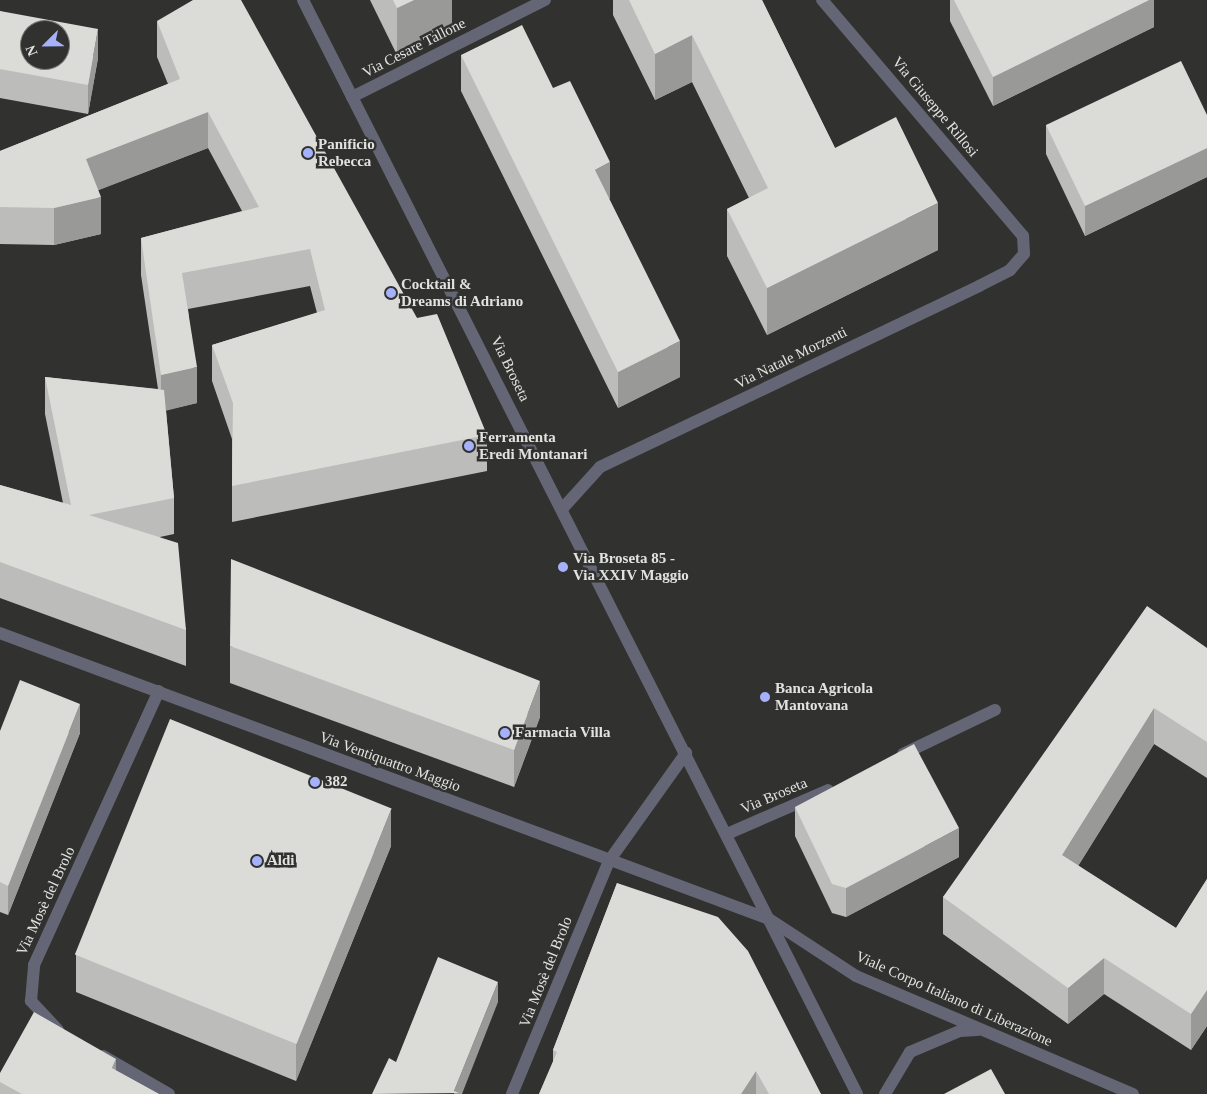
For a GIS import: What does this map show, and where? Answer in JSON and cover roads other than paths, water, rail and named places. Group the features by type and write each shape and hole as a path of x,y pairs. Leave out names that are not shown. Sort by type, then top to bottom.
{"street":[{"name":"Via Broseta","path":"303,0 563,508 857,1094"},
{"name":"Via Cesare Tallone","path":"352,97 545,0"},
{"name":"Via Giuseppe Rillosi","path":"822,0 1024,236"},
{"name":"Via Natale Morzenti","path":"563,508 600,467 1010,270 1024,254 1024,236"},
{"name":"Via Ventiquattro Maggio","path":"0,633 159,691 609,862 769,919"},
{"name":"Via Mosè del Brolo","path":"75,1040 39,1014 31,1001 34,966 159,691"},
{"path":"889,761 995,710"},
{"path":"609,862 686,754"},
{"name":"Via Broseta","path":"727,834 845,782"},
{"name":"Via Mosè del Brolo","path":"512,1094 609,862"},
{"name":"Viale Corpo Italiano di Liberazione","path":"769,919 856,976 1132,1094"},
{"path":"885,1094 910,1052 960,1031 980,1030"},
{"path":"92,1050 169,1094"}],"place":[{"name":"Panificio Rebecca","path":"308,153"},
{"name":"Cocktail & Dreams di Adriano","path":"391,293"},
{"name":"Ferramenta Eredi Montanari","path":"469,446"},
{"name":"Via Broseta 85 - Via XXIV Maggio","path":"563,567"},
{"name":"Banca Agricola Mantovana","path":"765,697"},
{"name":"Farmacia Villa","path":"505,733"},
{"name":"382","path":"315,782"},
{"name":"Aldi","path":"257,861"}]}
